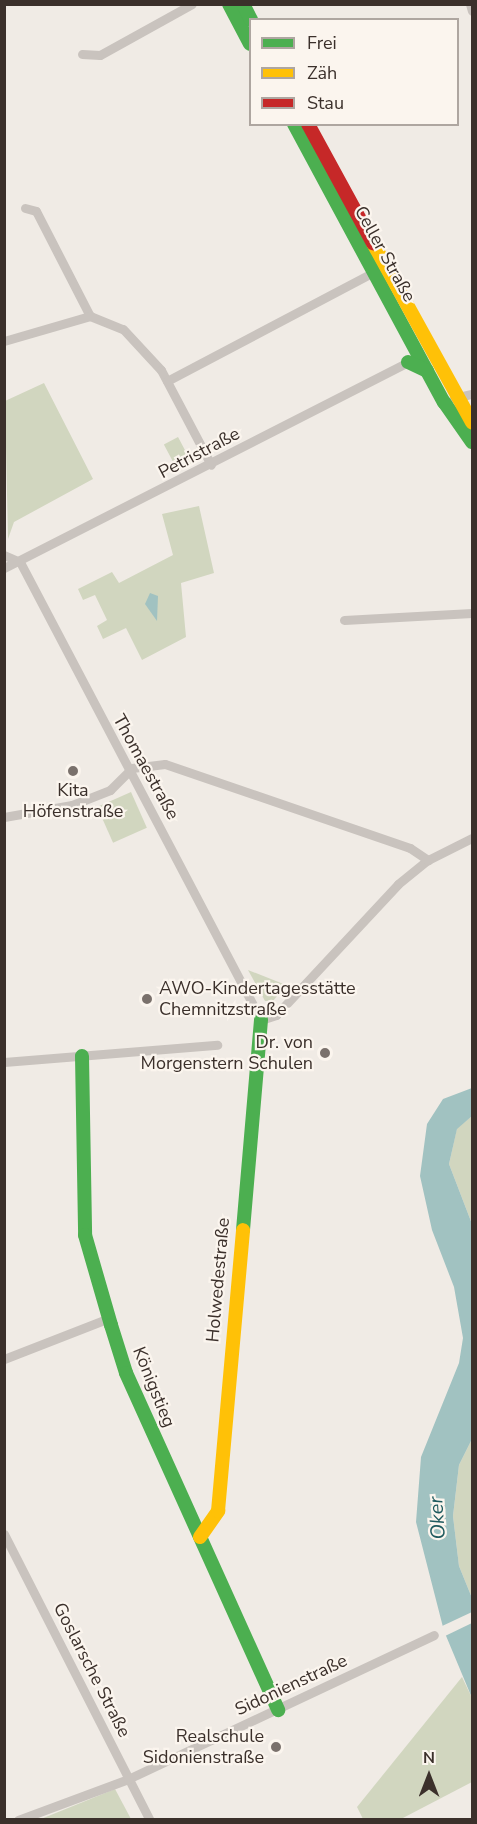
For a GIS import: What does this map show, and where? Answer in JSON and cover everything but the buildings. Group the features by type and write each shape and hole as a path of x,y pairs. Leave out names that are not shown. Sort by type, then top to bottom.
{"street":[{"path":"82,54 100,55 192,4"},
{"path":"229,4 249,42"},
{"path":"243,4 250,18"},
{"path":"470,4 472,11"},
{"name":"Celler Straße","path":"295,126 427,371 450,400 472,422"},
{"name":"Celler Straße","path":"309,126 420,358 450,400 472,442"},
{"path":"25,208 36,211 90,316"},
{"path":"166,381 374,272"},
{"path":"4,341 90,316 114,324 140,343 166,381 211,465"},
{"name":"Petristraße","path":"4,568 20,562 420,358"},
{"path":"450,400 472,394"},
{"path":"4,555 20,562"},
{"name":"Thomaestraße","path":"20,562 111,739 132,768 261,1020"},
{"path":"344,620 472,613"},
{"path":"4,817 72,805 110,790 132,768 165,764 410,848 428,860"},
{"path":"261,1020 276,1015 398,884 428,860 472,838"},
{"name":"Holwedestraße","path":"200,1537 218,1511 261,1020"},
{"path":"4,1062 217,1045"},
{"name":"Königstieg","path":"82,1056 85,1235 109,1318 126,1373 278,1710"},
{"path":"4,1359 109,1318"},
{"name":"Goslarsche Straße","path":"4,1534 150,1820"},
{"name":"Sidonienstraße","path":"18,1820 128,1779 434,1635"}],"green space":[{"path":"44,383 93,479 14,522 8,539 5,401"},
{"path":"178,437 192,463 178,471 164,445"},
{"path":"199,506 214,573 181,583 186,637 142,660 126,628 103,639 97,626 107,620 95,595 83,600 78,589 112,572 119,583 173,555 162,514"},
{"path":"131,792 147,828 113,843 97,807"},
{"path":"248,970 286,985 273,1001 265,1001"},
{"path":"472,1116 472,1224 449,1164 457,1128"},
{"path":"472,1439 472,1598 459,1566 453,1516 459,1465"},
{"path":"462,1677 472,1698 472,1782 401,1819 363,1819 357,1807"},
{"path":"115,1789 131,1819 41,1819"}],"water":[{"path":"150,593 158,596 157,621 145,604"},
{"name":"Oker","path":"472,1088 472,1116 457,1129 449,1164 472,1224 472,1439 459,1465 453,1516 459,1566 472,1598 472,1698 444,1631 416,1522 421,1457 459,1363 463,1338 454,1287 432,1230 420,1176 427,1124 443,1099"}],"pier":[{"path":"472,1612 472,1623 443,1637 440,1627"}],"traffic: fast":[{"path":"229,4 249,42"},
{"path":"243,4 250,18"},
{"path":"295,126 444,402 472,442"},
{"path":"408,362 427,371"},
{"path":"243,1230 261,1020"},
{"path":"82,1056 85,1235 111,1325 126,1373 278,1710"}],"traffic: slow":[{"path":"373,243 472,422"},
{"path":"200,1537 218,1511 243,1230"}],"traffic: jam":[{"path":"309,126 373,243"}],"place":[{"name":"Kita Höfenstraße","path":"73,771"},
{"name":"AWO-Kindertagesstätte Chemnitzstraße","path":"147,999"},
{"name":"Dr. von Morgenstern Schulen","path":"325,1053"},
{"name":"Realschule Sidonienstraße","path":"276,1747"}]}
